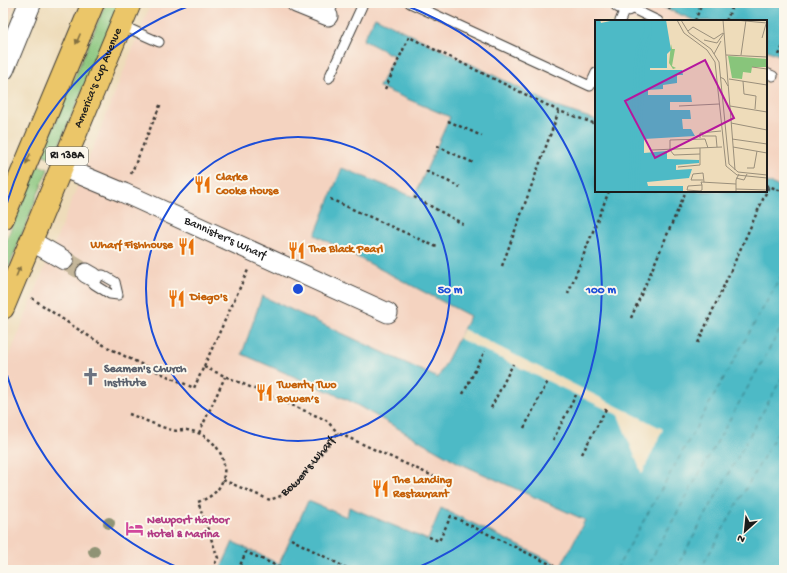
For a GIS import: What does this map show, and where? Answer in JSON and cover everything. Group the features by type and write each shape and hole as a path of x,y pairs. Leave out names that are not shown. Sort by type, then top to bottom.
{"main road":[{"name":"RI 138A","path":"3,218 93,3"},
{"name":"America's Cup Avenue","path":"3,308 130,3"}],"street":[{"path":"3,69 30,3"},
{"path":"296,3 331,10"},
{"name":"Bannister's Wharf","path":"62,167 124,193 388,313"},
{"path":"31,241 64,260"}],"lane":[{"path":"410,3 590,86 595,75"},
{"path":"329,78 362,6"},
{"path":"624,8 655,20"},
{"path":"121,25 160,42"}],"path":[{"path":"669,10 672,3"},
{"path":"695,20 702,3"},
{"path":"726,20 734,3"},
{"path":"385,89 409,37 559,111 595,124"},
{"path":"779,55 784,44"},
{"path":"124,193 161,103"},
{"path":"502,266 559,111"},
{"path":"448,121 482,136"},
{"path":"437,146 474,163"},
{"path":"426,171 460,187"},
{"path":"767,186 784,192"},
{"path":"568,294 609,192"},
{"path":"632,318 686,192"},
{"path":"698,343 764,192"},
{"path":"414,197 463,224"},
{"path":"330,199 438,248"},
{"path":"32,298 102,344 142,365 194,388 255,253"},
{"path":"463,394 485,351"},
{"path":"491,408 512,364"},
{"path":"204,367 326,420 338,433"},
{"path":"199,433 225,377"},
{"path":"524,428 548,381"},
{"path":"553,440 576,395"},
{"path":"582,454 606,409"},
{"path":"129,414 173,431 186,430 199,433 212,442 221,453 225,468 223,480 217,491 209,498 198,502 218,558 212,570"},
{"name":"Bowen's Wharf","path":"223,480 270,500 283,495 298,482 338,433 435,477"},
{"path":"429,537 439,542 451,516 558,568"},
{"path":"291,539 350,570"},
{"path":"238,570 246,552 286,570"}],"shaded area":[{"path":"3,3 15,3 3,34"},
{"path":"151,3 664,3 663,8 693,20 595,20 595,120 394,56 380,87 450,117 414,197 342,168 315,235 470,316 438,378 262,296 242,353 348,400 459,463 585,520 561,566 441,508 428,540 349,507 347,517 308,501 279,564 233,542 220,570 3,570 3,372"},
{"path":"767,50 784,57 784,188 767,182"}],"green space":[{"path":"106,3 120,3 53,159 42,154"},
{"path":"38,165 48,169 3,282 3,248"}],"water":[{"path":"664,3 784,3 784,57 767,50 767,20 694,20 662,7"},
{"path":"375,17 560,108 595,120 595,192 767,192 767,182 784,188 784,570 220,570 233,542 279,564 308,501 347,517 349,507 428,540 441,508 561,566 585,520 459,463 348,400 242,354 262,296 438,378 470,316 315,235 342,168 414,197 450,117 379,87 394,56 363,40"}],"pier":[{"path":"463,329 663,429 642,474 618,415 458,338"}],"ferry route":[{"path":"616,570 784,271"},
{"path":"645,570 784,323"},
{"path":"675,570 784,374"},
{"path":"700,570 784,421"}],"tunnel":[{"path":"64,260 86,273"}],"place":[{"name":"Clarke Cooke House","path":"203,185"},
{"name":"Wharf Fishhouse","path":"186,246"},
{"name":"The Black Pearl","path":"296,250"},
{"name":"Diego's","path":"177,298"},
{"name":"Seamen's Church Institute","path":"91,377"},
{"name":"Twenty Two Bowen’s","path":"264,393"},
{"name":"The Landing Restaurant","path":"380,488"},
{"name":"Newport Harbor Hotel & Marina","path":"134,528"}]}
